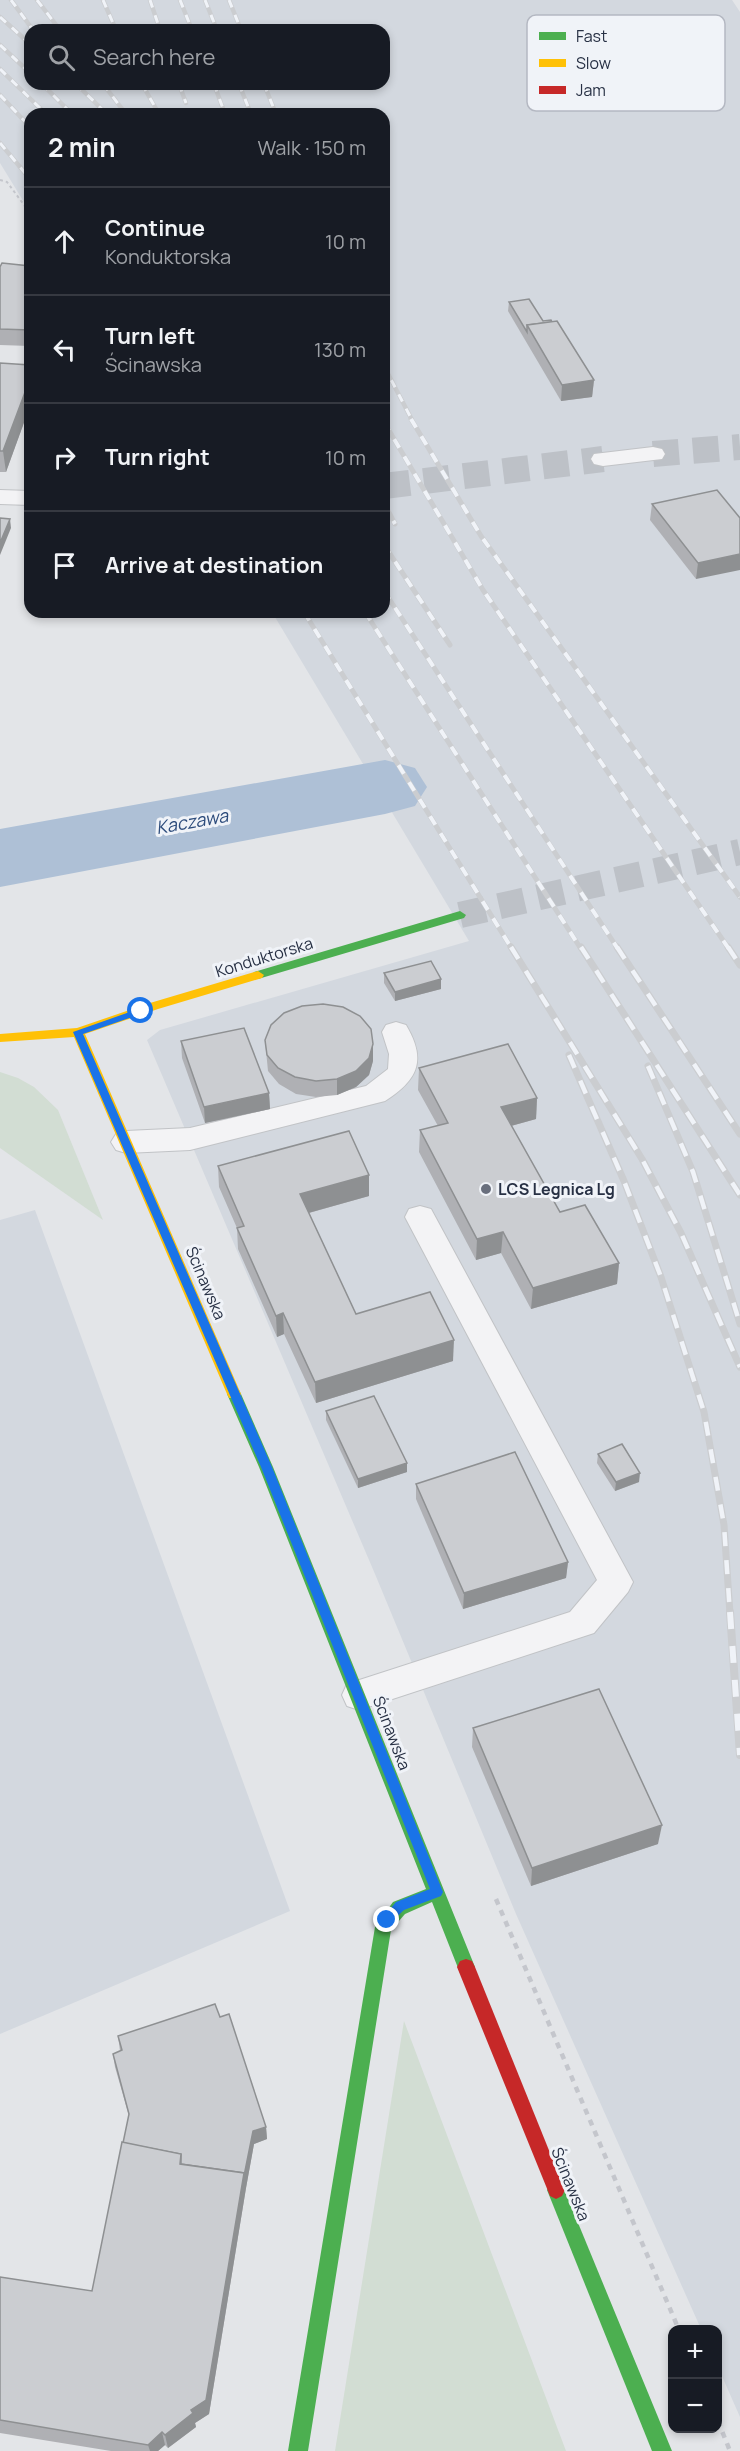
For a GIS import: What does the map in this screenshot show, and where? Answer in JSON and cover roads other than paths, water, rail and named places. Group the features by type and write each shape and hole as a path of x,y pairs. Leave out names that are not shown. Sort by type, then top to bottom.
{"street":[{"path":"603,459 653,454"},
{"path":"0,497 24,498"},
{"name":"Konduktorska","path":"0,1038 78,1032 154,1006 460,915"},
{"name":"Ścinawska","path":"78,1032 266,1467 662,2451"},
{"path":"298,2451 384,1927 387,1917 397,1908 437,1892"}],"lane":[{"path":"126,1142 190,1139 375,1094 398,1080 404,1064 402,1045 396,1032"},
{"path":"359,1695 582,1623 616,1582 420,1217"}],"waterway":[{"name":"Kaczawa","path":"0,858 385,787"}],"tunnel":[{"path":"653,454 740,447"},
{"path":"390,485 603,459"},
{"path":"460,915 740,852"}],"railway":[{"path":"11,0 29,24"},
{"path":"37,0 55,24"},
{"path":"103,0 113,24"},
{"path":"150,0 158,24"},
{"path":"180,0 190,24"},
{"path":"205,0 215,24"},
{"path":"229,0 239,24"},
{"path":"0,17 24,39"},
{"path":"0,45 24,67"},
{"path":"0,69 40,108"},
{"path":"48,90 66,108"},
{"path":"82,90 101,108"},
{"path":"108,90 121,108"},
{"path":"145,90 156,108"},
{"path":"181,90 186,103"},
{"path":"216,90 223,108"},
{"path":"241,90 249,108"},
{"path":"266,90 274,108"},
{"path":"0,95 24,121"},
{"path":"0,143 24,172"},
{"path":"390,378 412,420"},
{"path":"411,419 481,536 740,897"},
{"path":"390,432 483,590 729,949"},
{"path":"390,514 395,524"},
{"path":"390,554 450,645"},
{"path":"390,600 618,949"},
{"path":"308,618 512,949"},
{"path":"369,618 581,949"},
{"path":"511,947 642,1159 681,1233 740,1367"},
{"path":"581,947 740,1195"},
{"path":"617,947 740,1134"},
{"path":"728,947 740,965"},
{"path":"569,1055 624,1181 661,1277 704,1412 724,1525 730,1614"},
{"path":"648,1066 693,1172 740,1324"},
{"path":"730,1612 740,1755"}],"place":[{"name":"LCS Legnica Lg","path":"486,1189"}]}
